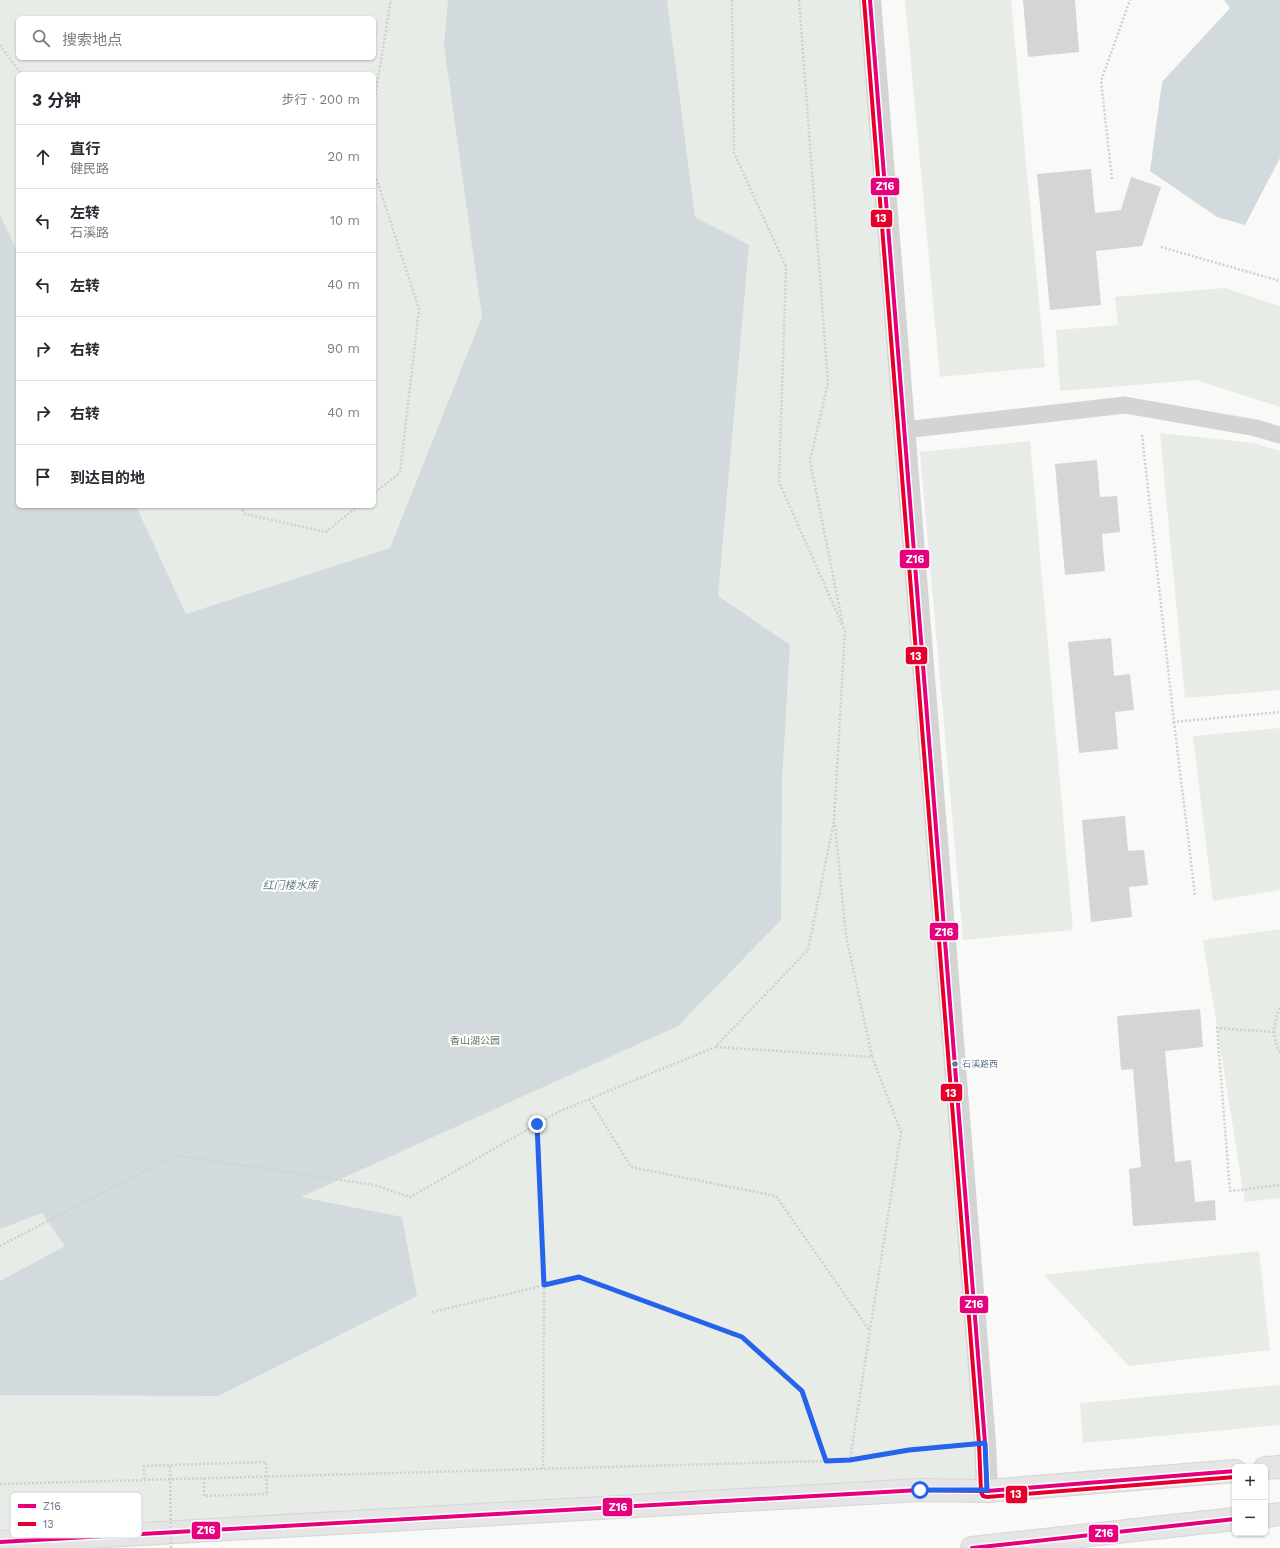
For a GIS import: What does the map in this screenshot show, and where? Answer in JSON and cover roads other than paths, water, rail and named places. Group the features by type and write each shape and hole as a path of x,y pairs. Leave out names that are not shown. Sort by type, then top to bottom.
{"main road":[{"path":"1268,1468 1280,1467"},
{"path":"142,1534 920,1490 987,1490 1232,1471"},
{"path":"1268,1516 1280,1514"},
{"path":"972,1548 1232,1519"},
{"path":"0,1542 71,1538"}],"street":[{"path":"870,0 985,1443 987,1490"}],"lane":[{"path":"904,430 1125,405 1256,428 1280,436"}],"water":[{"name":"红门楼水库","path":"448,0 667,0 695,217 749,245 718,596 790,645 782,779 781,920 678,1026 301,1197 402,1217 417,1296 218,1396 0,1395 0,1281 65,1246 42,1213 0,1229 0,215 16,249 16,508 137,508 186,614 390,548 482,317 444,45"},
{"path":"1224,0 1280,0 1280,158 1245,225 1217,217 1150,171 1162,82 1230,8"}],"place":[{"name":"石溪路西","path":"955,1064"}],"park label":[{"name":"香山湖公园","path":"475,1040"}]}
